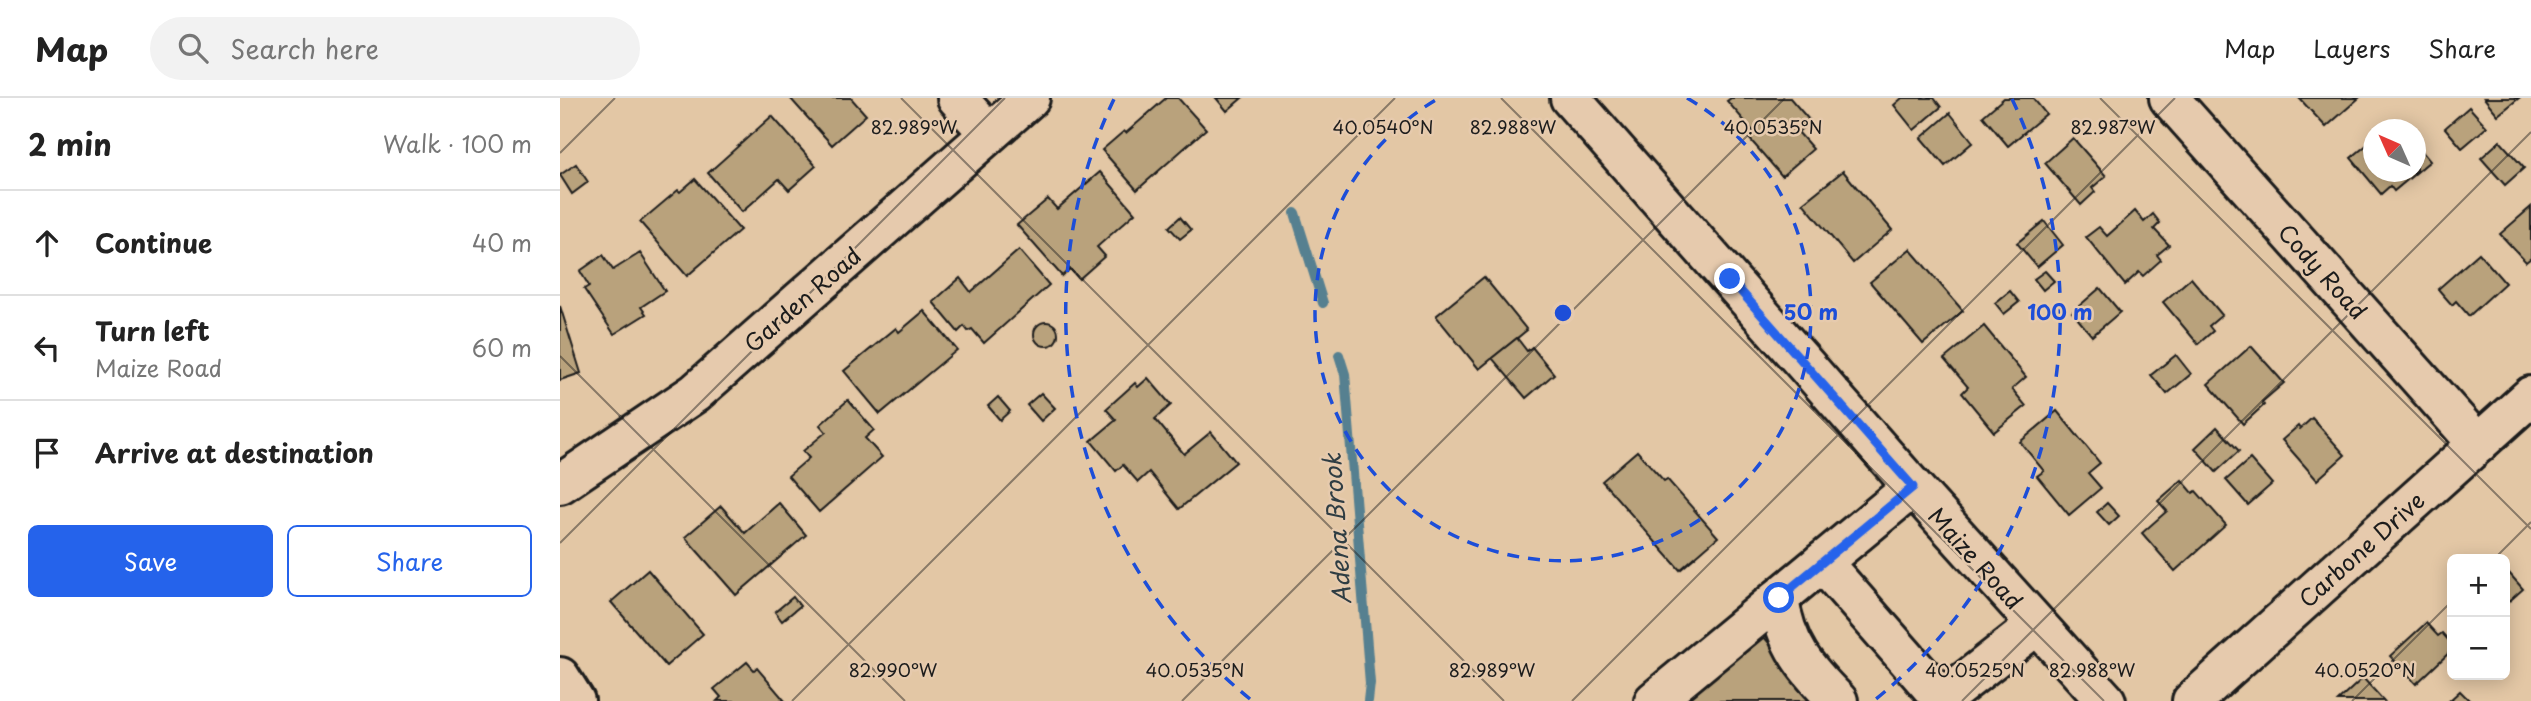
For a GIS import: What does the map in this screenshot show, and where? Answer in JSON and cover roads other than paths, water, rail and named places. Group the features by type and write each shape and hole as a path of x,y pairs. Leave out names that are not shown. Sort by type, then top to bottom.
{"street":[{"path":"957,98 989,134"},
{"name":"Garden Road","path":"560,484 695,393 1030,98"},
{"name":"Maize Road","path":"1570,98 2106,701"},
{"name":"Cody Road","path":"2169,98 2478,444"},
{"name":"Carbone Drive","path":"2192,701 2531,396"},
{"path":"1654,701 1913,487"},
{"path":"1822,562 1941,700 2037,625"},
{"path":"1779,598 1782,620 1791,643 1806,667 1838,701"},
{"path":"560,677 575,701"}],"waterway":[{"name":"Adena Brook","path":"1295,213 1323,303"},
{"name":"Adena Brook","path":"1339,355 1345,374 1370,683 1368,701"}]}
